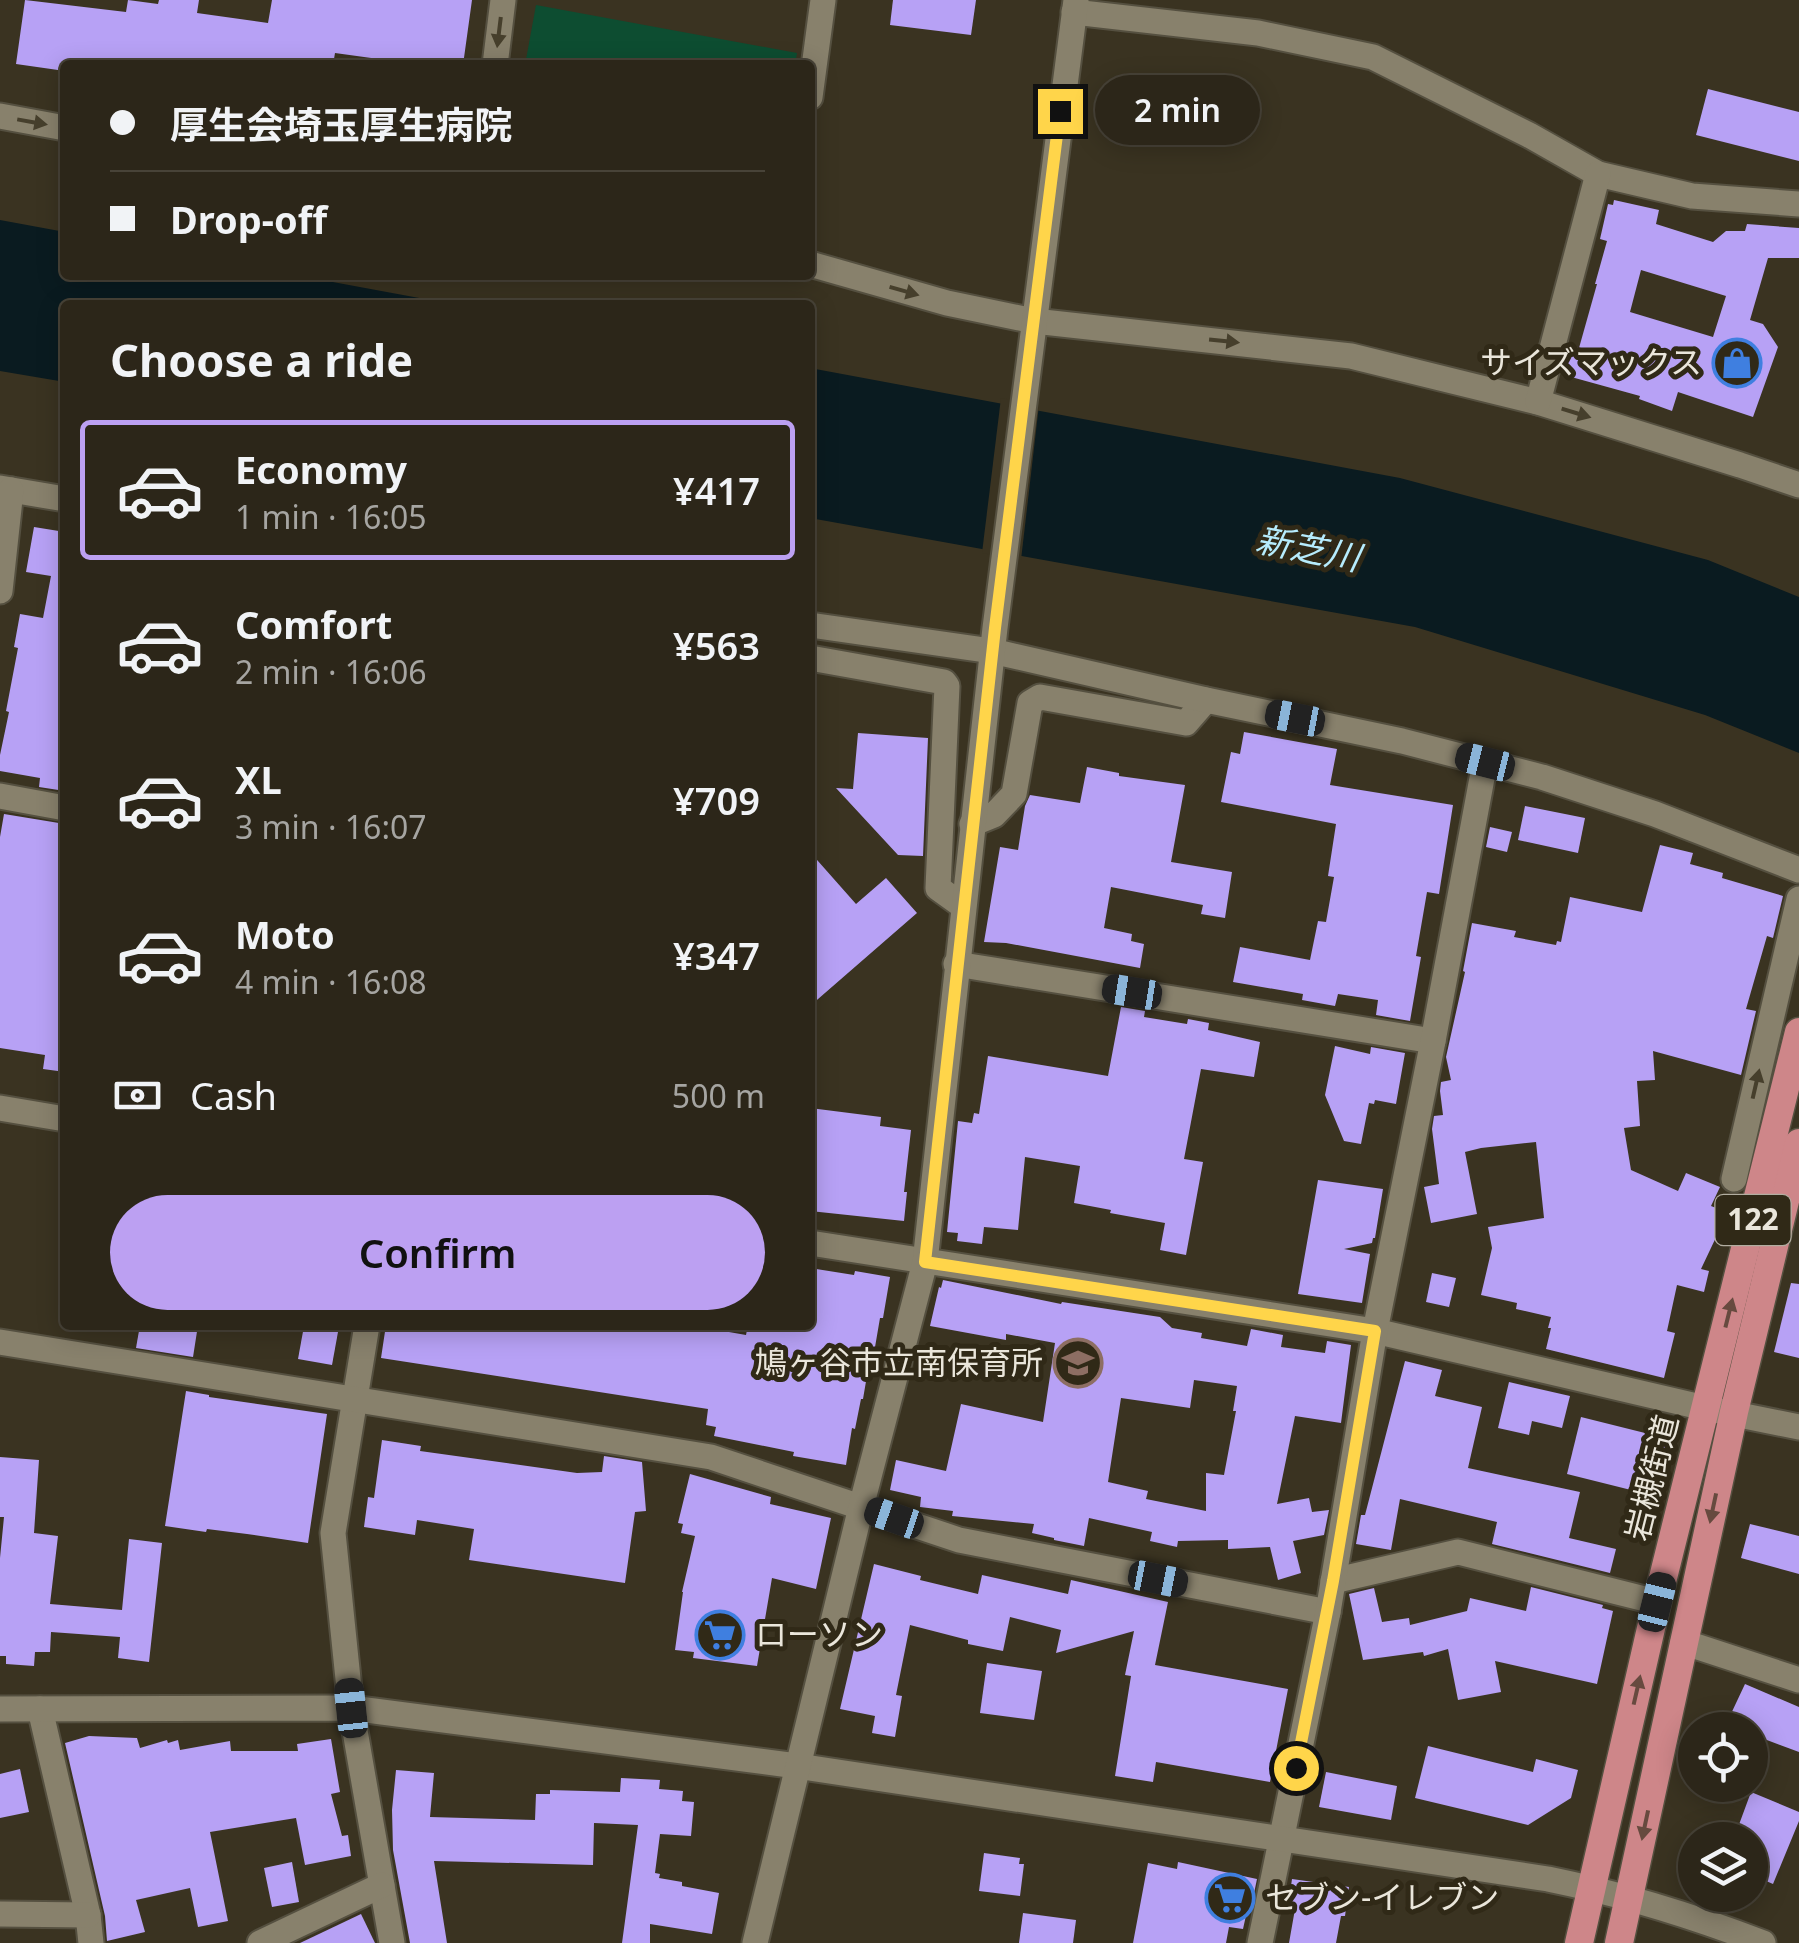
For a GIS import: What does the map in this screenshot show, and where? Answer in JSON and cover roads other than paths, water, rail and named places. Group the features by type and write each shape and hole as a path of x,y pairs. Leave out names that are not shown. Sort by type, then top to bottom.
{"highway":[{"name":"岩槻街道","path":"1579,1943 1657,1602 1799,1032"},
{"name":"岩槻街道","path":"1620,1943 1734,1412 1792,1200 1799,1143"}],"street":[{"path":"497,60 503,0"},
{"path":"815,60 823,0"},
{"path":"755,1943 925,1262 994,639 1075,6 1258,33 1373,58 1598,174 1692,196 1799,204"},
{"path":"0,116 60,127"},
{"path":"1538,402 1598,174"},
{"path":"815,265 1033,329 1100,327 1351,356 1538,402 1799,486"},
{"path":"0,591 6,489 60,498"},
{"path":"815,625 994,639 1206,700 1325,724 1542,777 1655,814 1799,870"},
{"path":"815,659 944,682 947,686 938,888 963,906"},
{"path":"972,824 994,815 1014,794 1030,703 1040,697 1186,723 1206,700"},
{"path":"1260,1943 1328,1612 1375,1331 1485,762"},
{"path":"0,796 60,807"},
{"path":"1734,1179 1799,900"},
{"path":"956,964 1433,1041"},
{"path":"0,1108 60,1118"},
{"path":"815,1244 1375,1331 1799,1427"},
{"path":"366,1330 333,1533 351,1708 392,1943"},
{"path":"0,1342 712,1456 959,1540 1328,1612"},
{"path":"1333,1581 1458,1552 1657,1602"},
{"path":"1684,1642 1799,1680"},
{"path":"40,1708 88,1914 91,1943"},
{"path":"0,1709 351,1708 798,1766 1548,1879 1630,1897 1763,1943"},
{"path":"260,1943 382,1885"},
{"path":"0,1914 88,1914"}],"water":[{"path":"0,220 60,231 60,280 322,280 430,300 60,300 60,381 0,371"},
{"name":"新芝川","path":"815,369 1400,478 1708,560 1799,597 1799,753 1705,715 1415,627 815,519"}],"place":[{"name":"サイズマックス","path":"1737,363"},
{"name":"鳩ヶ谷市立南保育所","path":"1078,1363"},
{"name":"ローソン","path":"720,1635"},
{"name":"セブン-イレブン","path":"1230,1898"}]}
